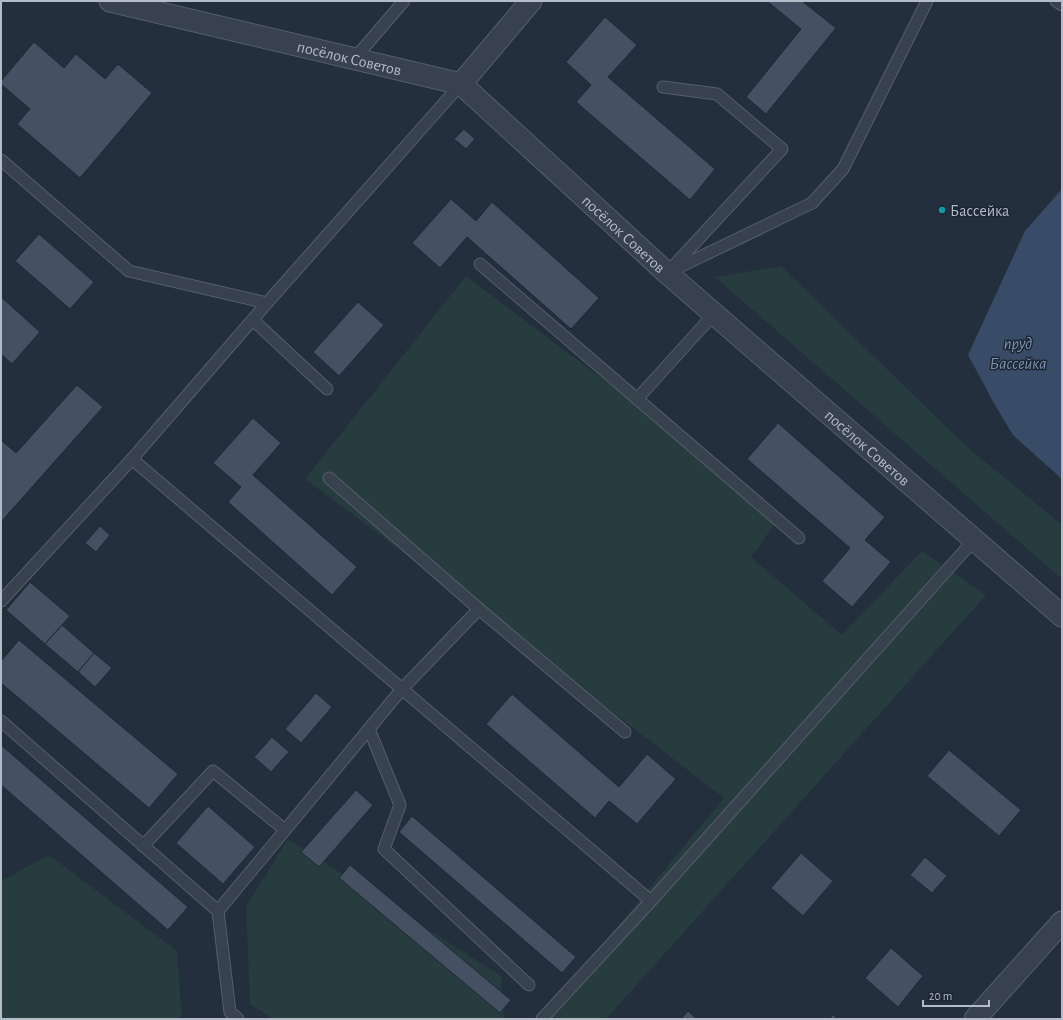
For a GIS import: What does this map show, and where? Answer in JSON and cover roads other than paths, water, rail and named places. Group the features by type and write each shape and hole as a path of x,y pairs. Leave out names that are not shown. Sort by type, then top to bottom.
{"street":[{"name":"посёлок Советов","path":"110,1 461,84 667,273 1062,616"},
{"path":"461,84 531,1"},
{"path":"975,1019 1062,922"}],"lane":[{"path":"355,58 404,1"},
{"path":"667,273 812,203 843,169 927,1"},
{"path":"1056,1 1062,5"},
{"path":"1,601 132,459 461,84"},
{"path":"662,87 716,94 782,149 667,273"},
{"path":"1,160 129,271 267,304"},
{"path":"480,264 799,538"},
{"path":"637,399 714,314"},
{"path":"253,320 327,389"},
{"path":"132,459 651,901"},
{"path":"329,478 479,609 625,732"},
{"path":"542,1019 651,901 974,540"},
{"path":"218,911 402,690 479,609"},
{"path":"1,721 218,911 230,1012 238,1019"},
{"path":"369,729 400,804 384,849 529,985"},
{"path":"143,846 213,771 285,830"}],"water":[{"name":"пруд Бассейка","path":"1062,189 1062,479 1013,435 968,355 1025,231"}],"place":[{"name":"Бассейка","path":"942,210"}]}
